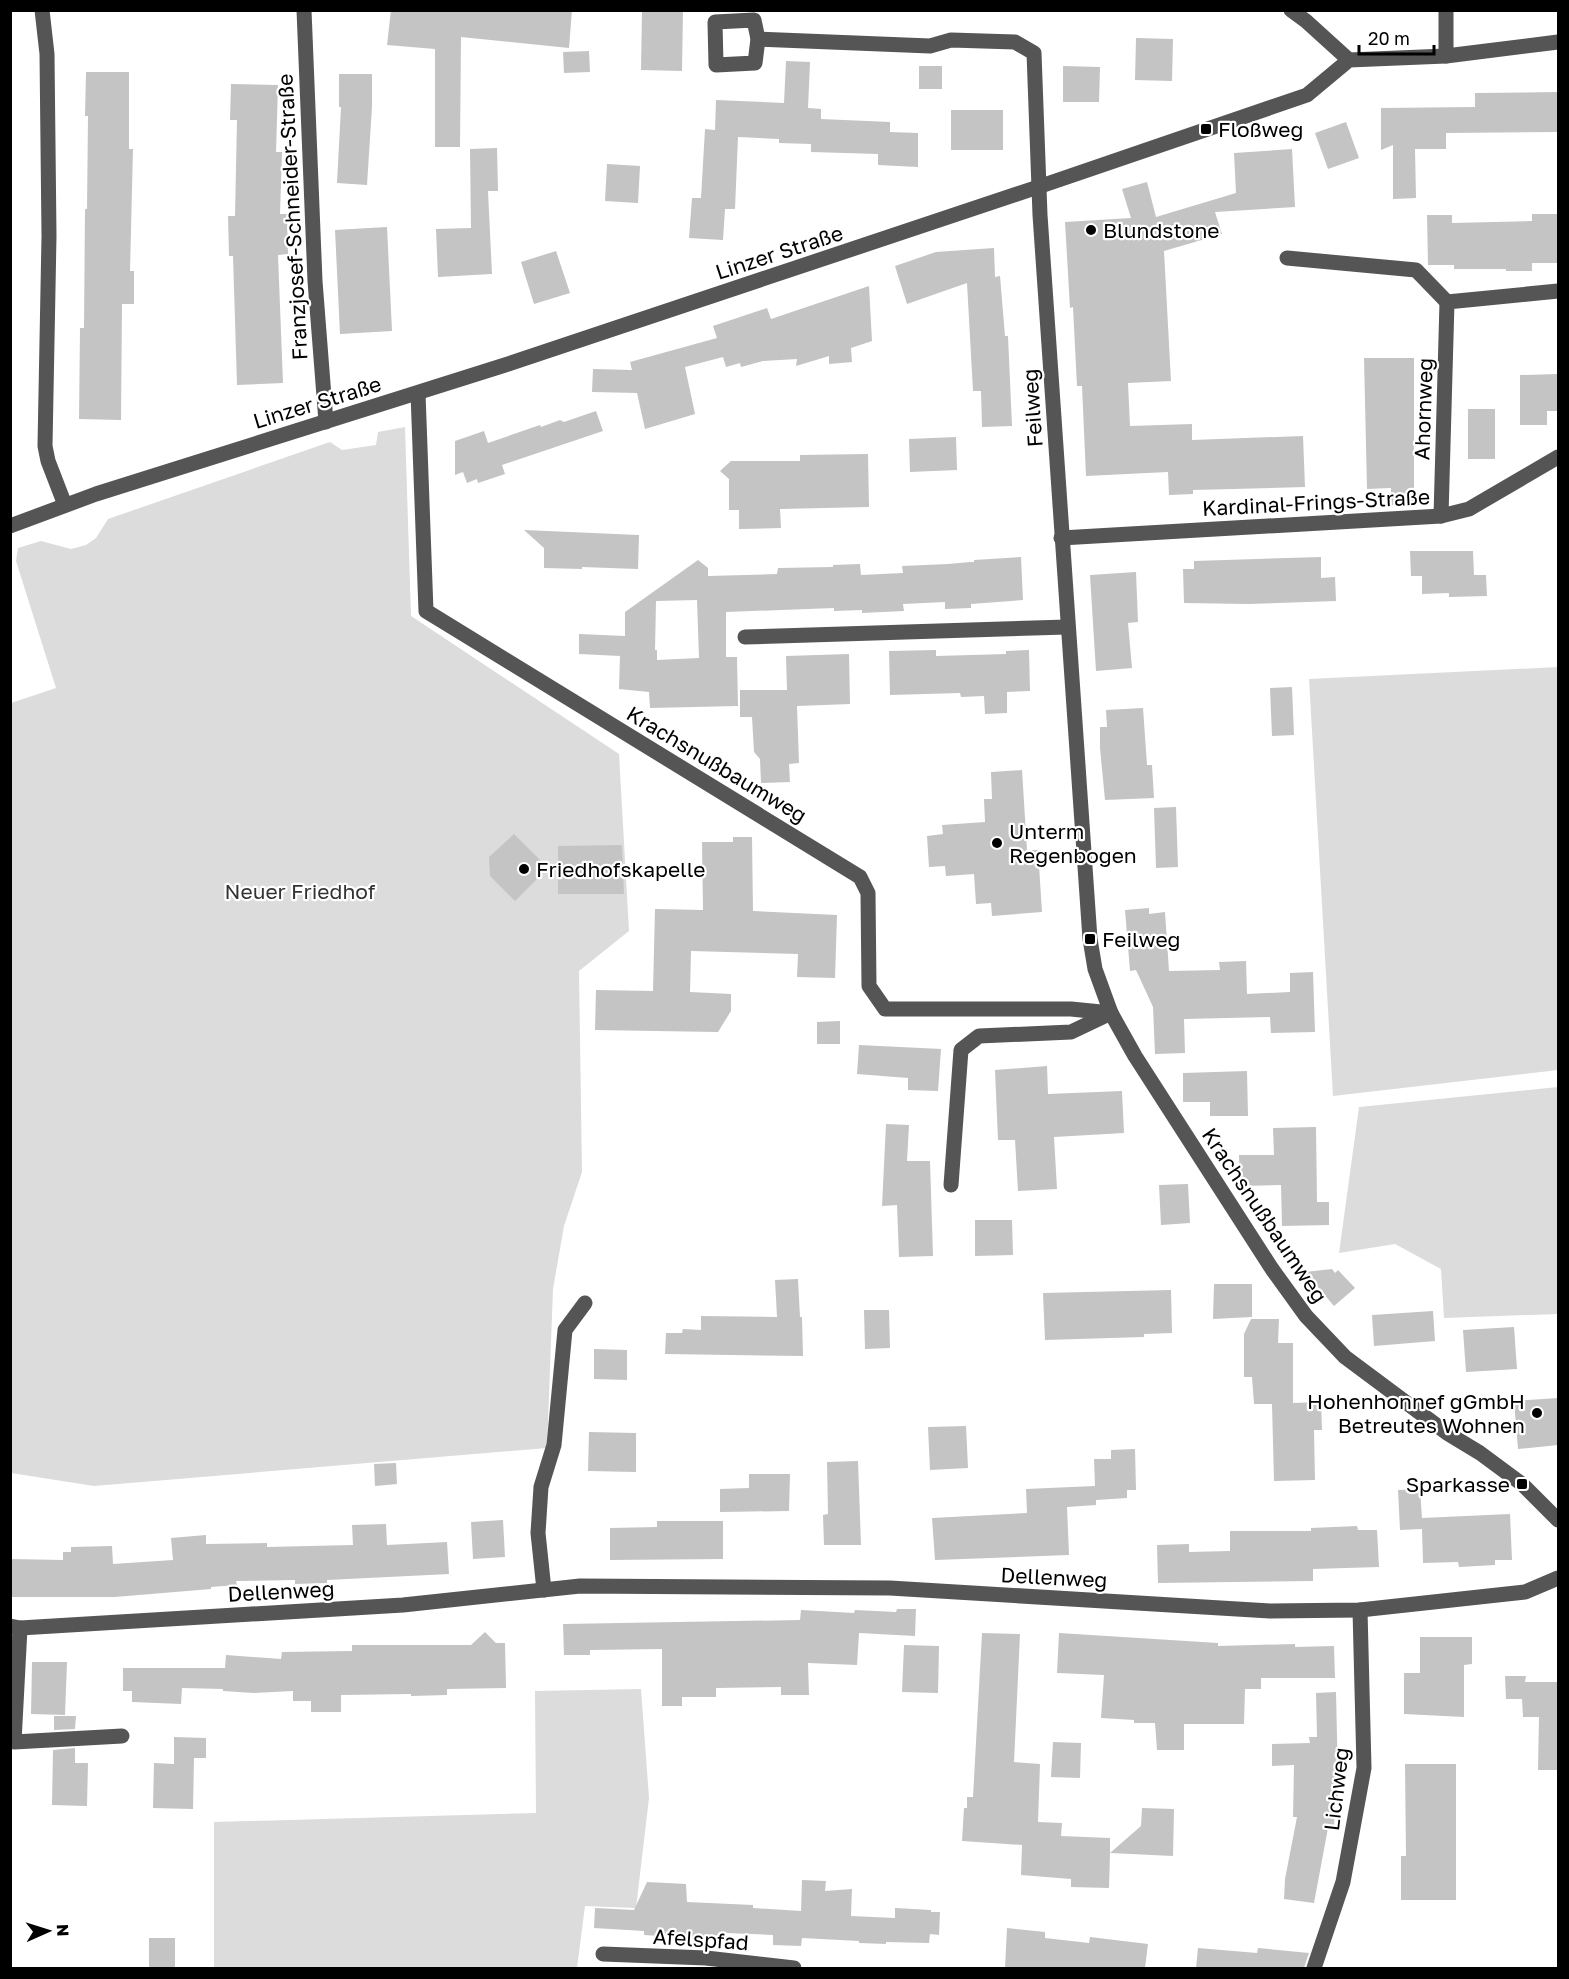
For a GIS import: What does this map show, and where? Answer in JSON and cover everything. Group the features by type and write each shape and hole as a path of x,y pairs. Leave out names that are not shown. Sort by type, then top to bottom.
{"street":[{"path":"42,10 47,54 49,214 45,446 48,461 65,505"},
{"name":"Franzjosef-Schneider-Straße","path":"304,10 315,281 326,422"},
{"path":"1291,10 1349,60 1446,56 1558,42"},
{"path":"1446,10 1446,56"},
{"path":"715,16 754,20 758,39 755,63 716,65 715,16"},
{"name":"Feilweg","path":"758,39 930,46 951,40 1015,42 1034,53 1038,187 1090,939 1095,969 1111,1013"},
{"name":"Linzer Straße","path":"10,526 65,505 418,393 1307,95 1349,60"},
{"path":"1287,258 1416,270 1447,303 1558,291"},
{"name":"Ahornweg","path":"1441,516 1447,303"},
{"name":"Krachsnußbaumweg","path":"418,393 426,611 860,877 868,893 869,986 885,1009 1071,1008 1111,1013 1255,1243 1306,1316 1345,1357 1522,1484 1558,1520"},
{"name":"Kardinal-Frings-Straße","path":"1062,538 1441,516 1469,509 1558,457"},
{"path":"745,637 1067,627"},
{"path":"951,1185 961,1050 979,1036 1071,1032 1111,1013"},
{"path":"544,1590 538,1533 541,1487 554,1445 565,1330 585,1303"},
{"name":"Dellenweg","path":"122,1736 14,1742 15,1627 403,1605 580,1586 890,1588 1270,1611 1360,1610 1524,1592 1558,1578"},
{"name":"Lichweg","path":"1314,1968 1343,1882 1364,1768 1360,1610"},
{"name":"Afelspfad","path":"603,1954 706,1958 794,1968"}],"green space":[{"name":"Neuer Friedhof","path":"405,427 411,616 619,754 629,931 579,971 582,1172 564,1226 553,1289 547,1448 94,1486 11,1473 11,703 56,688 16,561 18,548 41,541 71,549 86,545 96,538 108,519 330,442 342,450 376,445 378,432"},
{"path":"1558,667 1558,1070 1333,1096 1309,679"},
{"path":"1558,1087 1558,1314 1444,1318 1441,1269 1395,1244 1339,1253 1359,1107"},
{"path":"641,1689 649,1798 636,1908 585,1906 577,1968 214,1968 214,1822 536,1813 535,1691"}],"building":[{"path":"391,10 572,10 569,48 461,37 460,147 435,147 435,49 387,45"},
{"path":"642,10 683,10 682,71 641,70"},
{"path":"1136,38 1173,39 1172,81 1135,80"},
{"path":"589,51 590,72 564,73 563,52"},
{"path":"786,61 810,62 808,108 821,109 821,119 890,122 890,132 918,133 918,167 878,165 878,154 811,152 811,144 779,143 779,139 738,137 735,209 725,209 723,240 689,238 692,198 701,198 705,129 715,130 716,100 784,103"},
{"path":"919,66 942,66 942,89 919,89"},
{"path":"1063,66 1100,67 1099,102 1063,102"},
{"path":"86,72 129,72 129,149 133,149 130,271 134,271 134,304 122,304 121,420 79,419 80,328 84,328 85,209 87,209"},
{"path":"339,74 372,74 367,185 337,183 341,107 339,107"},
{"path":"231,84 278,85 276,152 282,152 280,214 287,214 288,254 278,255 283,383 237,385 233,256 229,256 228,216 235,216 237,120 230,120"},
{"path":"1558,92 1558,132 1446,133 1446,149 1415,149 1416,198 1393,199 1393,145 1381,150 1381,108 1475,107 1475,93"},
{"path":"951,110 1003,110 1003,150 951,150"},
{"path":"1346,122 1359,158 1328,169 1315,133"},
{"path":"497,148 498,191 488,191 492,274 438,277 436,229 471,228 470,149"},
{"path":"1292,149 1295,207 1215,212 1222,234 1164,251 1171,381 1128,383 1130,426 1192,424 1192,440 1303,436 1305,487 1193,490 1193,494 1169,495 1168,472 1086,476 1082,386 1077,386 1065,222 1131,218 1122,189 1147,182 1156,217 1236,193 1234,153"},
{"path":"607,164 640,166 638,203 605,201"},
{"path":"1532,214 1558,214 1558,263 1532,263 1532,271 1454,269 1454,265 1428,265 1427,215 1452,215 1452,223 1532,221"},
{"path":"387,227 392,331 340,334 335,230"},
{"path":"994,248 995,277 1000,276 1005,336 1008,336 1012,426 982,427 981,391 973,391 967,283 907,304 895,266 936,252"},
{"path":"556,251 570,293 534,304 521,262"},
{"path":"869,286 872,341 851,348 852,362 829,364 829,356 796,366 797,359 763,361 741,367 740,363 726,367 723,357 685,367 695,414 645,429 637,393 592,392 593,369 632,370 630,362 717,338 713,326 767,308 771,319"},
{"path":"1364,358 1414,358 1414,505 1391,505 1391,488 1367,489"},
{"path":"1558,374 1558,411 1547,411 1547,425 1520,425 1520,375"},
{"path":"1468,409 1495,409 1495,459 1468,459"},
{"path":"596,411 603,431 502,465 505,474 478,483 477,479 467,483 463,472 455,475 455,441 484,431 488,443 540,425 541,427 560,420 564,422"},
{"path":"956,437 957,470 910,472 909,439"},
{"path":"868,454 869,507 780,509 781,528 739,529 739,510 729,510 729,479 720,471 731,461 800,461 800,455"},
{"path":"524,530 639,535 638,569 544,568 544,548"},
{"path":"1410,551 1473,551 1474,575 1486,575 1487,596 1449,597 1449,593 1422,594 1422,576 1411,576"},
{"path":"1021,557 1023,600 971,604 971,608 945,609 945,602 903,604 904,611 862,613 862,610 834,611 834,608 726,612 726,657 737,657 738,706 650,708 649,692 619,689 620,656 579,654 579,634 625,636 625,612 698,560 708,568 708,576 777,574 778,568 860,564 861,575 903,573 902,566 974,562 974,560","holes":["697,600 699,658 657,660 657,650 655,650 656,601"]},
{"path":"1321,557 1321,578 1335,577 1336,601 1248,604 1184,603 1183,569 1194,569 1194,561"},
{"path":"1136,572 1138,622 1128,623 1132,668 1096,671 1090,575"},
{"path":"936,650 936,656 1006,654 1006,651 1029,650 1030,691 1007,692 1007,713 985,714 984,696 961,697 960,693 890,695 889,651"},
{"path":"849,654 850,704 797,706 799,763 789,764 790,782 761,783 760,759 754,752 752,717 740,717 740,690 787,690 786,656"},
{"path":"1292,687 1294,735 1272,736 1270,688"},
{"path":"1143,708 1147,765 1152,765 1154,798 1105,800 1100,727 1107,727 1106,710"},
{"path":"1022,770 1027,850 1038,850 1042,912 992,916 991,903 976,904 974,874 946,876 945,866 929,867 927,836 943,834 942,825 985,822 984,799 992,799 991,772"},
{"path":"1176,807 1178,867 1156,868 1154,808"},
{"name":"Friedhofskapelle","path":"514,834 548,868 515,901 490,876 489,857"},
{"path":"733,837 752,837 753,911 837,915 835,978 797,977 798,954 691,951 690,992 731,994 731,1011 718,1032 595,1030 596,990 653,991 655,909 703,910 702,842 733,842"},
{"path":"622,845 624,894 558,894 558,846"},
{"path":"1149,908 1149,914 1165,912 1169,971 1220,970 1219,962 1246,961 1247,994 1290,992 1290,973 1313,972 1315,1032 1271,1033 1270,1017 1184,1019 1185,1053 1155,1054 1153,1007 1136,970 1130,971 1125,910"},
{"path":"840,1021 840,1044 817,1044 817,1022"},
{"path":"859,1045 941,1049 938,1091 908,1090 908,1078 857,1074"},
{"path":"1047,1066 1048,1094 1122,1091 1124,1133 1054,1137 1057,1189 1018,1191 1015,1140 998,1140 995,1070"},
{"path":"1247,1071 1248,1116 1210,1116 1210,1102 1183,1102 1183,1073"},
{"path":"886,1124 909,1125 907,1161 930,1161 933,1256 899,1257 897,1205 882,1206"},
{"path":"1316,1127 1317,1202 1329,1202 1329,1225 1282,1226 1281,1185 1240,1186 1239,1155 1274,1155 1273,1128"},
{"path":"1188,1184 1190,1223 1161,1225 1159,1185"},
{"path":"975,1220 1012,1220 1013,1255 975,1256"},
{"path":"1332,1269 1335,1273 1338,1270 1355,1288 1334,1306 1305,1272"},
{"path":"798,1279 803,1356 665,1354 666,1333 682,1333 683,1329 701,1330 701,1316 777,1317 775,1280"},
{"path":"1214,1284 1252,1284 1252,1317 1213,1319"},
{"path":"1171,1290 1172,1333 1144,1334 1144,1337 1045,1340 1043,1293"},
{"path":"864,1310 889,1310 890,1348 865,1349"},
{"path":"1433,1311 1435,1341 1374,1346 1372,1315"},
{"path":"1251,1319 1279,1319 1278,1343 1293,1343 1293,1403 1321,1402 1322,1430 1314,1430 1315,1480 1274,1481 1272,1404 1254,1404 1252,1377 1244,1377 1244,1334"},
{"path":"1514,1327 1517,1369 1466,1372 1463,1330"},
{"path":"594,1349 627,1350 627,1380 594,1379"},
{"name":"Hohenhonnef gGmbH Betreutes Wohnen","path":"1558,1398 1558,1445 1518,1449 1514,1401"},
{"path":"966,1426 968,1468 930,1470 928,1427"},
{"path":"589,1432 636,1433 636,1472 588,1471"},
{"path":"1135,1449 1136,1490 1127,1490 1127,1498 1096,1500 1096,1505 1067,1507 1069,1555 935,1560 932,1518 1027,1513 1026,1489 1095,1486 1094,1459 1111,1459 1111,1450"},
{"path":"858,1461 861,1545 824,1545 823,1515 828,1514 827,1462"},
{"path":"396,1463 397,1484 375,1486 374,1464"},
{"path":"749,1474 790,1474 789,1511 720,1512 720,1489 749,1488"},
{"path":"1420,1489 1422,1518 1510,1514 1512,1560 1495,1560 1495,1565 1459,1567 1458,1562 1423,1563 1422,1529 1400,1530 1398,1490"},
{"path":"503,1520 505,1557 473,1559 471,1522"},
{"path":"657,1521 723,1521 723,1559 610,1560 610,1528 657,1527"},
{"path":"386,1524 387,1545 447,1542 449,1574 327,1580 327,1583 295,1584 295,1580 236,1581 237,1585 211,1587 211,1589 115,1597 10,1597 10,1559 63,1560 63,1552 71,1552 71,1547 112,1546 113,1564 173,1560 171,1538 206,1535 206,1544 267,1543 267,1547 353,1545 352,1525"},
{"path":"1357,1526 1358,1530 1377,1530 1379,1567 1313,1569 1313,1581 1158,1583 1157,1545 1189,1544 1189,1552 1230,1551 1230,1531 1311,1531 1311,1528"},
{"path":"897,1609 916,1609 915,1636 859,1633 857,1665 808,1663 809,1695 781,1695 781,1687 716,1688 716,1697 682,1697 682,1706 662,1706 662,1649 590,1650 590,1655 564,1655 563,1624 800,1620 801,1610 854,1613 855,1610 896,1612"},
{"path":"485,1632 496,1643 505,1643 506,1688 447,1689 447,1695 341,1695 341,1712 311,1712 311,1701 293,1701 293,1691 254,1693 223,1691 223,1689 182,1688 181,1704 132,1702 132,1691 123,1691 123,1668 225,1668 226,1655 281,1659 282,1652 352,1651 352,1645 471,1645"},
{"path":"982,1633 1020,1634 1014,1762 1040,1764 1038,1822 1062,1823 1061,1836 1110,1838 1109,1888 1071,1887 1071,1879 1021,1875 1022,1845 962,1841 964,1808 967,1808 967,1797 973,1797"},
{"path":"1059,1633 1218,1643 1218,1646 1295,1644 1295,1647 1334,1646 1335,1678 1261,1678 1261,1689 1245,1689 1244,1724 1184,1724 1184,1750 1157,1750 1155,1723 1134,1723 1134,1720 1101,1718 1104,1675 1057,1673"},
{"path":"1420,1637 1472,1637 1472,1664 1464,1665 1464,1717 1404,1714 1404,1673 1420,1673"},
{"path":"904,1645 939,1646 938,1693 902,1692"},
{"path":"32,1662 67,1662 65,1715 31,1714"},
{"path":"1505,1676 1526,1676 1525,1682 1558,1682 1558,1770 1538,1770 1539,1717 1523,1717 1522,1699 1506,1699"},
{"path":"1336,1692 1338,1803 1335,1802 1334,1829 1328,1828 1314,1903 1284,1899 1285,1879 1297,1817 1293,1817 1294,1765 1272,1766 1272,1744 1310,1743 1309,1737 1317,1737 1316,1693"},
{"path":"54,1716 76,1716 75,1729 54,1730"},
{"path":"174,1737 206,1738 206,1758 194,1758 193,1809 153,1808 154,1763 174,1764"},
{"path":"1053,1742 1081,1743 1080,1778 1051,1777"},
{"path":"75,1748 75,1763 88,1763 87,1806 52,1805 53,1750"},
{"path":"1405,1764 1456,1764 1456,1900 1401,1900 1401,1856 1406,1856"},
{"path":"1142,1808 1174,1809 1173,1856 1110,1853 1141,1826"},
{"path":"802,1880 826,1881 825,1891 852,1889 851,1916 895,1918 895,1908 940,1912 939,1935 930,1934 929,1943 886,1942 886,1944 802,1938 801,1946 773,1945 773,1935 726,1933 726,1940 644,1935 644,1931 594,1928 595,1908 634,1910 647,1882 686,1884 687,1902 753,1905 753,1908 801,1911"},
{"path":"1007,1928 1045,1932 1045,1938 1089,1943 1090,1937 1148,1944 1145,1968 1005,1968"},
{"path":"149,1938 175,1938 175,1968 149,1968"},
{"path":"1198,1948 1257,1953 1258,1948 1309,1953 1304,1968 1196,1968"}],"place":[{"name":"Floßweg","path":"1206,129"},
{"name":"Blundstone","path":"1091,230"},
{"name":"Unterm Regenbogen","path":"997,843"},
{"name":"Friedhofskapelle","path":"524,869"},
{"name":"Feilweg","path":"1090,939"},
{"name":"Hohenhonnef gGmbH Betreutes Wohnen","path":"1537,1413"},
{"name":"Sparkasse","path":"1522,1484"}]}
